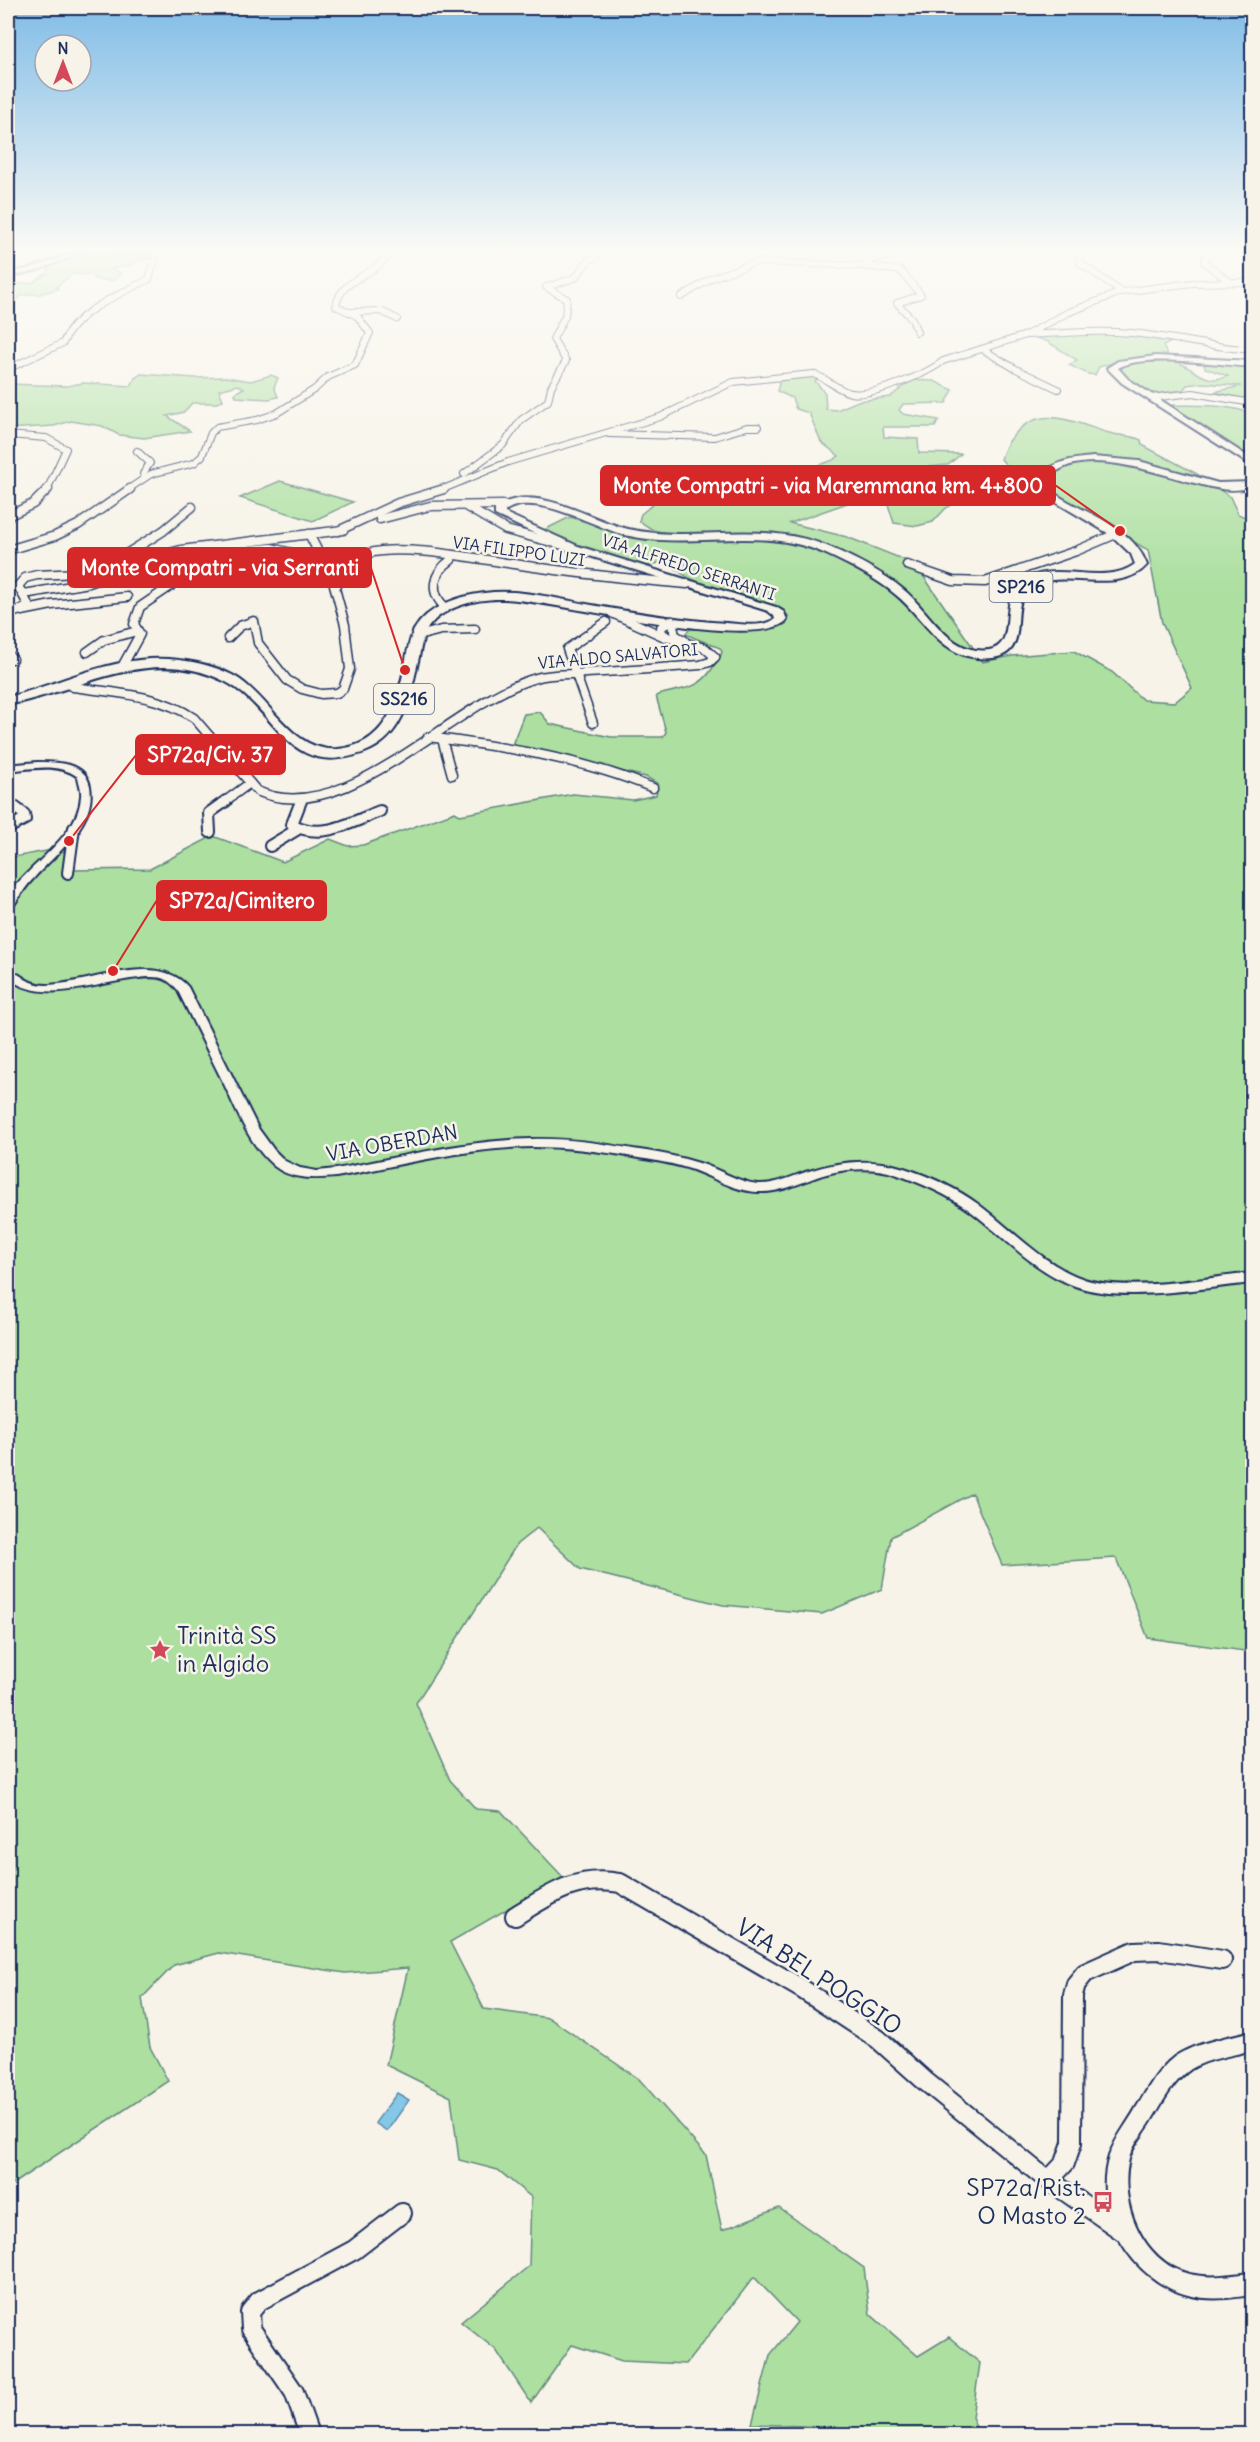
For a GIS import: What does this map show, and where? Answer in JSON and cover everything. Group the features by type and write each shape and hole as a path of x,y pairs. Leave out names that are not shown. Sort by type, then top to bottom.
{"main road":[{"path":"1114,366 1112,367 1125,381 1252,463"},
{"name":"SP216","path":"1116,534 1050,496 1043,486 1043,479 1047,473 1072,462 1114,460 1155,468 1212,485 1234,487 1252,485"},
{"name":"VIA ALFREDO SERRANTI","path":"8,701 68,684 88,684 123,665 155,662 185,664 240,685 300,746 312,751 339,753 371,744 396,721 405,696 418,636 426,622 446,608 473,598 499,596 673,631 774,625 781,620 781,616 772,609 574,548 504,518 499,511 503,505 519,501 540,501 629,532 651,535 764,536 787,538 820,547 901,593 957,648 980,654 996,653 1009,645 1014,623 1015,595 1027,583 1057,575 1121,576 1137,569 1141,565 1139,557 1116,534"}],"street":[{"path":"8,550 55,536 78,525 146,478 164,470 195,462 203,453 212,432 218,427 257,420 275,414 315,389 328,376 353,366"},
{"path":"452,486 503,446 521,420 549,400 550,387 563,366"},
{"path":"338,531 398,503 452,486 515,459 660,417 733,382 813,374 824,377 847,392 858,394 915,378 937,366"},
{"path":"1010,366 1058,389"},
{"path":"1150,398 1193,393 1252,403"},
{"path":"605,433 622,436 713,437 747,427 758,427"},
{"path":"8,435 43,437 58,442 66,449 52,486 43,497 27,508 8,516"},
{"path":"137,451 149,462 149,467 143,474 146,478"},
{"path":"454,504 474,510 506,530 574,548"},
{"path":"19,612 29,606 18,584 30,576 50,573 99,572 181,550 338,531 414,508 454,504 503,505"},
{"path":"99,572 163,531 192,507"},
{"path":"228,638 240,626 254,621 254,635 283,677 312,693 329,696 340,693 349,679 352,666 335,587 309,534"},
{"path":"907,565 953,581 985,582 1076,551 1116,534"},
{"path":"24,594 89,583 159,560 202,554 271,548 322,560"},
{"name":"VIA FILIPPO LUZI","path":"335,587 351,562 363,554 395,550 694,586"},
{"path":"446,608 436,598 434,590 437,573 451,560"},
{"name":"VIA FILIPPO LUZI","path":"327,570 335,572 346,568"},
{"path":"123,665 140,634 134,624 140,607 171,586"},
{"path":"8,615 51,605 128,597"},
{"path":"593,723 567,648 605,616"},
{"path":"418,636 441,630 475,629"},
{"path":"87,652 104,640 137,631"},
{"name":"VIA ALDO SALVATORI","path":"301,800 358,781 515,684 538,677 700,665 710,662 715,657 708,649 673,631"},
{"path":"45,692 88,684 167,705 190,714 257,791 270,797 301,800 292,822 298,829 326,831 380,812"},
{"path":"428,737 511,747 596,767 653,788"},
{"path":"442,739 452,775"},
{"path":"8,768 51,765 66,767 81,773 88,798 82,816 74,828 18,887 8,906"},
{"path":"210,832 209,813 250,783"},
{"path":"8,802 25,817 21,823 8,828"},
{"path":"68,873 74,828"},
{"path":"270,846 298,829"},
{"name":"VIA OBERDAN","path":"8,973 21,986 43,988 145,973 164,975 176,980 182,987 252,1129 280,1164 304,1174 336,1173 476,1148 542,1143 582,1145 669,1160 756,1188 776,1187 830,1169 855,1166 889,1168 950,1192 1052,1269 1071,1281 1088,1287 1126,1290 1252,1278"},
{"name":"VIA BEL POGGIO","path":"515,1916 567,1885 589,1878 620,1883 802,1989 878,2039 925,2081 1049,2180 1131,2238"},
{"path":"1049,2180 1065,2163 1072,2143 1074,1995 1078,1980 1092,1969 1138,1951 1159,1950 1222,1960"},
{"path":"1252,2041 1203,2054 1177,2068 1163,2084 1124,2146 1117,2168 1117,2199 1131,2238 1143,2256 1167,2277 1182,2283 1218,2288 1252,2284"},
{"path":"309,2434 294,2392 251,2330 248,2319 251,2308 259,2301 365,2243 402,2213"}],"green space":[{"path":"1071,366 1103,366 1099,367 1095,375"},
{"path":"1185,366 1200,375 1220,379 1228,376 1204,366 1252,366 1252,400 1214,392 1241,386 1202,383 1187,385 1183,390 1150,392 1138,386 1122,372 1122,367"},
{"path":"141,374 195,378 225,377 251,381 271,375 278,378 274,387 278,397 269,399 236,397 235,393 244,388 238,385 219,390 223,400 217,403 192,403 184,412 167,416 190,431 144,438 119,435 102,426 71,421 54,426 8,429 8,384 67,386 83,383 131,386 135,378"},
{"path":"809,376 818,378 815,381 825,393 826,409 837,410 858,401 890,397 912,380 934,381 953,390 946,403 903,404 899,410 903,414 939,420 935,427 883,427 884,437 918,439 919,453 961,454 948,465 928,467 932,477 971,477 976,492 946,508 933,522 917,526 894,523 886,498 853,501 790,523 847,537 915,564 983,662 1012,656 1074,651 1112,672 1143,700 1175,702 1192,688 1162,623 1148,550 1011,471 1001,459 1009,441 1024,425 1047,417 1059,418 1141,440 1142,445 1197,474 1230,497 1238,514 1252,520 1252,1652 1148,1638 1116,1558 1002,1565 972,1493 891,1537 882,1589 822,1614 723,1605 580,1569 537,1528 517,1544 416,1703 450,1780 476,1809 501,1811 563,1877 450,1942 484,2009 549,2018 639,2079 706,2155 722,2230 779,2208 864,2268 870,2314 918,2356 949,2337 980,2363 972,2417 979,2434 864,2434 849,2428 752,2424 770,2355 797,2322 754,2277 686,2364 622,2361 572,2345 531,2403 496,2350 461,2322 529,2266 531,2197 498,2170 459,2160 451,2097 386,2065 408,1968 345,1973 219,1953 174,1965 142,1998 150,2047 168,2081 8,2187 8,858 62,848 72,870 150,869 213,836 283,862 330,839 348,846 363,845 455,812 460,815 573,794 633,800 656,795 658,784 646,777 512,745 524,714 540,712 550,724 611,737 663,737 666,732 656,696 700,682 712,669 722,652 720,648 685,634 690,629 777,628 786,624 789,617 781,609 711,587 685,576 676,569 685,567 688,559 682,558 640,566 573,546 540,532 570,517 619,532 676,535 653,530 639,521 641,514 668,490 695,486 700,476 709,471 796,469 829,462 839,456 821,442 809,413 796,409 792,398 777,391 780,380"},
{"path":"1174,405 1224,407 1252,414 1252,459 1171,408"},
{"path":"280,481 353,502 313,521 240,498"}],"water":[{"path":"397,2093 409,2100 387,2131 375,2123"}],"place":[{"name":"Monte Compatri - via Maremmana km. 4+800","path":"1120,531"},
{"name":"Monte Compatri - via Serranti","path":"405,670"},
{"name":"SP72a/Civ. 37","path":"69,841"},
{"name":"SP72a/Cimitero","path":"113,971"},
{"name":"Trinità SS in Algido","path":"160,1650"},
{"name":"SP72a/Rist. O Masto 2","path":"1103,2202"}]}
